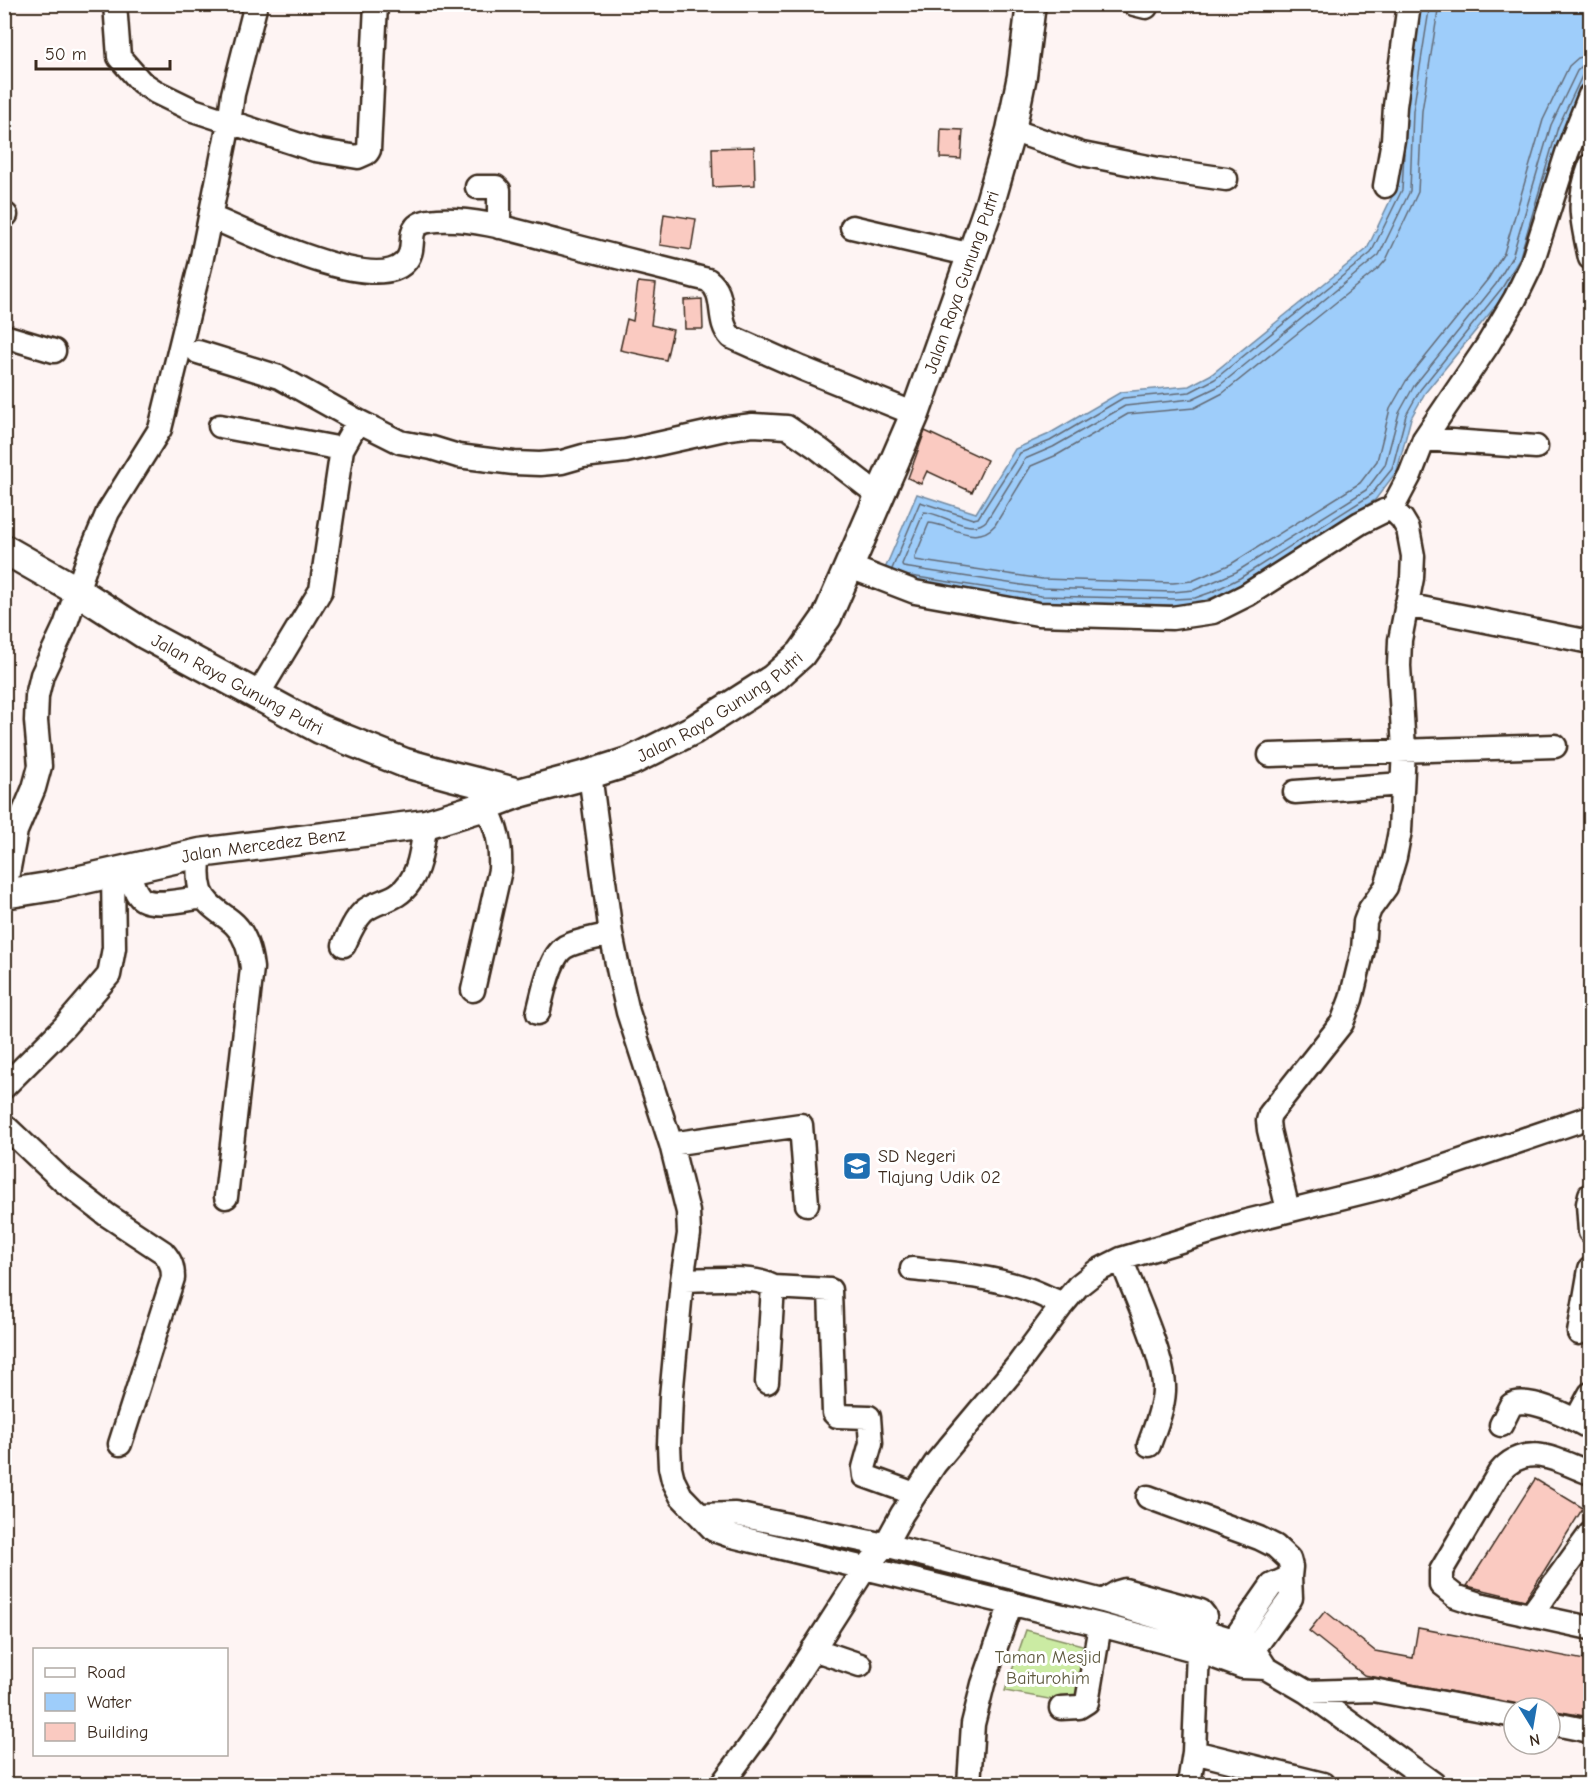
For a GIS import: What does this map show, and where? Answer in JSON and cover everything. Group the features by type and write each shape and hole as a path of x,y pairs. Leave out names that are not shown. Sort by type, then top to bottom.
{"main road":[{"name":"Jalan Raya Gunung Putri","path":"4,549 76,590 146,634 320,729 405,763 519,793 631,761 693,730 773,679 801,654 827,617 915,414 989,206 1011,130 1022,76 1031,4"},
{"name":"Jalan Mercedez Benz","path":"4,894 54,886 200,853 426,824 519,793"}],"street":[{"path":"115,4 119,57 141,82 193,110 229,123 315,150 358,157 367,153 369,144 376,4"},
{"path":"4,894 16,831 34,788 40,766 36,721 37,696 42,675 65,626 76,590 108,512 160,429 212,217 232,94 256,4"},
{"path":"1385,186 1393,140 1395,106 1409,4"},
{"path":"850,567 915,592 1026,612 1172,618 1214,612 1247,595 1360,523 1392,509 1410,475 1424,439 1487,346 1523,282 1543,233 1567,153 1590,95"},
{"path":"1011,130 1089,156 1226,179"},
{"path":"1590,166 1580,204 1590,258"},
{"path":"477,187 496,187 499,190 499,227"},
{"path":"212,217 300,254 366,272 393,269 405,262 409,257 412,232 422,222 448,221 499,227 708,280 718,291 722,324 731,337 915,414"},
{"path":"852,227 972,255"},
{"path":"4,336 54,351"},
{"path":"198,352 279,377 400,442 458,456 540,464 626,451 729,428 753,425 787,427 880,497"},
{"path":"257,696 321,590 342,449 358,421"},
{"path":"220,426 342,449"},
{"path":"1424,439 1536,447"},
{"path":"1288,1210 1268,1121 1274,1107 1341,1023 1348,1007 1363,950 1365,922 1370,909 1386,887 1400,831 1404,749 1399,666 1400,640 1412,578 1412,543 1402,519 1392,509"},
{"path":"1406,605 1590,642"},
{"path":"1270,755 1404,749 1555,747"},
{"path":"590,774 611,934 628,1012 671,1144 688,1212 688,1234 671,1397 669,1445 673,1480 681,1496 720,1533 1100,1626 1200,1640 1220,1659 1243,1652 1272,1585 1290,1577 1290,1559 1275,1546 1230,1526 1148,1497"},
{"path":"1295,792 1402,784"},
{"path":"473,990 500,870 501,853 498,833 485,806"},
{"path":"344,945 354,924 363,912 394,898 411,881 418,862 426,824"},
{"path":"200,853 198,876 204,897 211,906 239,929 250,954 252,968 226,1197"},
{"path":"121,871 139,897 145,901 167,902 204,897"},
{"path":"4,1087 53,1040 109,975 114,948 121,871"},
{"path":"538,1013 553,960 558,952 574,944 611,934"},
{"path":"722,1785 760,1731 864,1569 885,1545 935,1464 1017,1366 1078,1286 1097,1270 1121,1259 1288,1210 1384,1187 1590,1117"},
{"path":"671,1144 799,1124 802,1128 807,1204"},
{"path":"4,1125 62,1180 107,1215 163,1252 173,1268 173,1278 120,1444"},
{"path":"1590,1195 1588,1204 1590,1232"},
{"path":"1121,1259 1155,1349 1165,1390 1163,1404 1149,1445"},
{"path":"912,1269 1002,1282 1024,1288 1063,1304"},
{"path":"1579,1334 1590,1269"},
{"path":"682,1280 756,1280 773,1287 830,1290 834,1413 837,1416 869,1417 871,1443 864,1468 865,1476 915,1494"},
{"path":"767,1382 773,1287"},
{"path":"1501,1425 1511,1405 1521,1402 1548,1409 1583,1424 1590,1394"},
{"path":"1590,1473 1544,1455 1524,1455 1506,1464 1441,1571 1441,1585 1455,1596 1479,1604 1590,1628"},
{"path":"700,1515 735,1514 885,1545 1103,1601 1200,1640 1243,1652 1307,1692 1434,1785"},
{"path":"1531,1615 1590,1534"},
{"path":"969,1785 973,1724 983,1684 1011,1603"},
{"path":"1061,1708 1079,1707 1087,1702 1100,1626"},
{"path":"1189,1785 1194,1752 1200,1640"},
{"path":"813,1649 860,1665"},
{"path":"1307,1692 1373,1690 1502,1714"},
{"path":"1562,1726 1590,1731"},
{"path":"1194,1752 1323,1785"}],"green space":[{"name":"Taman Mesjid Baiturohim","path":"1026,1630 1086,1646 1076,1704 1005,1691"}],"water":[{"path":"1417,5 1590,5 1590,73 1564,129 1525,262 1507,292 1425,393 1411,418 1397,471 1375,500 1243,583 1196,604 1040,602 902,581 884,571 917,494 976,513 1015,449 1047,435 1121,392 1189,386 1212,374 1367,249 1396,188 1399,109"}],"building":[{"path":"941,129 963,130 961,159 940,158"},
{"path":"754,147 755,185 713,187 712,148"},
{"path":"664,214 696,219 691,250 660,245"},
{"path":"638,282 656,284 651,325 673,330 666,360 620,350 627,319 633,321"},
{"path":"702,299 703,329 685,329 684,300"},
{"path":"925,431 987,460 972,492 927,471 921,484 908,478"},
{"path":"1535,1479 1583,1508 1544,1571 1525,1600 1467,1586"},
{"path":"1325,1611 1375,1651 1413,1658 1418,1628 1590,1661 1590,1717 1562,1712 1562,1696 1502,1696 1502,1701 1364,1675 1309,1631"}],"place":[{"name":"SD Negeri Tlajung Udik 02","path":"857,1166"}]}
